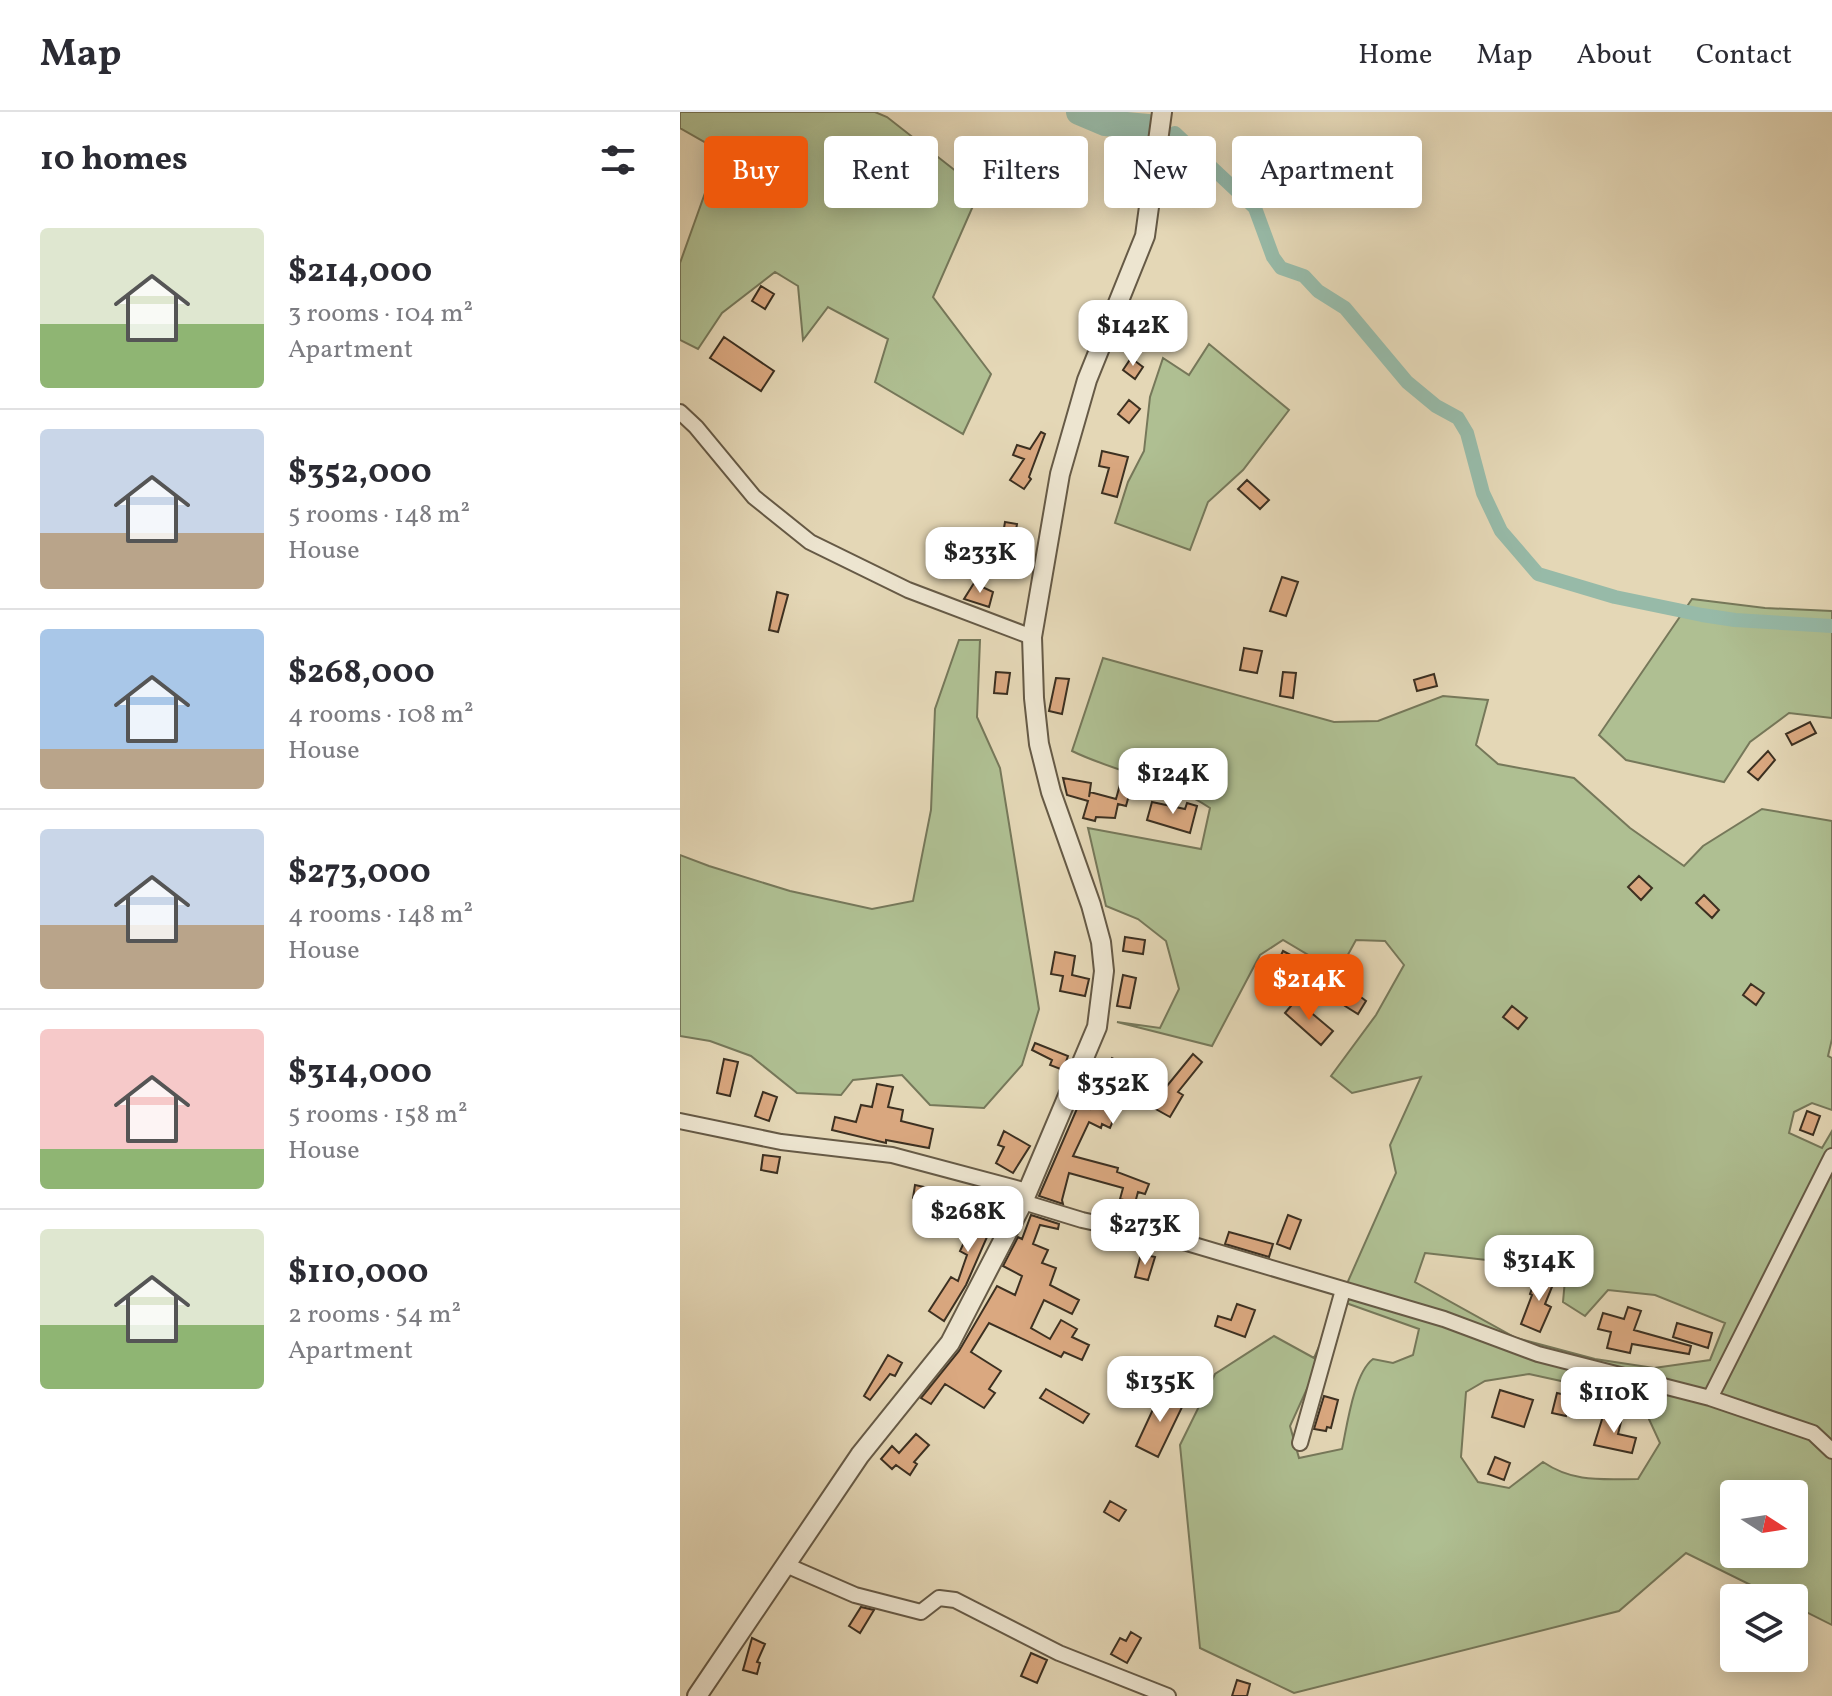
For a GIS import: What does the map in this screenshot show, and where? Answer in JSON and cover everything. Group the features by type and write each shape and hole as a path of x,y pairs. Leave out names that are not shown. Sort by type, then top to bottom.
{"street":[{"path":"697,1696 860,1455 950,1343 1025,1196 1097,1027 1104,971 1101,942 1051,792 1039,744 1032,637 1060,474 1087,380 1145,236 1162,112"},
{"path":"680,412 754,497 810,542 908,590 1032,637"},
{"path":"680,1121 781,1142 892,1155 1025,1196 1082,1220 1187,1243 1444,1319 1538,1354 1710,1398 1813,1433 1832,1451"},
{"path":"1710,1398 1832,1156"},
{"path":"1300,1443 1343,1290"},
{"path":"786,1565 855,1595 921,1612 939,1598 955,1600 1059,1653 1168,1696"}],"green space":[{"path":"680,112 875,112 887,117 911,136 824,136 824,208 938,208 938,157 954,170 954,208 972,208 933,297 991,374 963,434 875,382 888,339 828,307 803,340 798,286 775,272 722,313 698,349 680,340 680,263 704,196 704,208 808,208 808,136 704,136 704,142 680,128"},
{"path":"1209,344 1289,410 1243,470 1208,502 1190,550 1115,523 1128,482 1144,451 1150,397 1163,358 1189,375"},
{"path":"1692,599 1765,608 1832,611 1832,718 1789,713 1750,742 1724,782 1626,760 1599,735"},
{"path":"959,640 980,640 977,717 1000,768 1039,1009 1022,1065 984,1108 930,1105 902,1075 853,1080 841,1095 797,1093 751,1056 710,1041 680,1036 680,855 790,891 872,909 913,901 931,810 935,709"},
{"path":"1103,658 1334,722 1378,721 1443,696 1488,700 1476,745 1498,764 1574,778 1630,828 1684,866 1703,846 1762,809 1832,821 1832,1039 1828,1056 1832,1058 1832,1110 1812,1103 1794,1112 1789,1133 1822,1148 1832,1131 1832,1625 1808,1613 1808,1584 1749,1584 1686,1553 1619,1611 1294,1693 1200,1648 1180,1445 1215,1374 1274,1336 1314,1358 1396,1173 1390,1145 1421,1077 1352,1093 1331,1076 1376,1015 1404,965 1385,941 1356,940 1340,969 1327,966 1283,940 1260,955 1212,1046 1117,1022 1160,1028 1179,989 1166,941 1138,919 1106,906 1088,828 1201,849 1210,808 1177,790 1072,751","holes":["1425,1253 1566,1269 1563,1302 1585,1316 1608,1290 1655,1295 1725,1323 1710,1360 1654,1368 1595,1359 1516,1338 1415,1282","1346,1303 1419,1329 1413,1355 1393,1363 1373,1359 1366,1366 1352,1401 1342,1449 1299,1458 1290,1426","1529,1374 1561,1381 1648,1417 1660,1443 1638,1479 1577,1477 1543,1462 1509,1488 1478,1482 1461,1457 1466,1392 1485,1381"]}],"building":[{"path":"761,286 774,294 765,309 752,301"},
{"path":"724,337 774,371 761,391 710,358"},
{"path":"1131,358 1143,367 1135,379 1123,370"},
{"path":"1129,400 1140,409 1129,423 1118,414"},
{"path":"1041,432 1045,434 1029,477 1031,479 1024,489 1010,480 1024,459 1013,455 1017,445 1030,449"},
{"path":"1102,451 1128,457 1117,497 1102,493 1109,468 1099,466"},
{"path":"1247,480 1269,500 1260,509 1238,489"},
{"path":"1005,522 1017,524 1014,542 1002,540"},
{"path":"1282,577 1298,582 1286,616 1270,611"},
{"path":"974,583 993,592 989,607 964,599"},
{"path":"777,592 788,595 778,632 769,630"},
{"path":"1244,648 1262,651 1257,673 1240,670"},
{"path":"996,672 1010,673 1007,694 994,693"},
{"path":"1283,672 1296,673 1293,698 1280,696"},
{"path":"1434,674 1437,686 1417,691 1414,680"},
{"path":"1056,678 1069,679 1062,714 1049,711"},
{"path":"1810,722 1816,733 1792,745 1786,734"},
{"path":"1768,751 1775,760 1758,780 1748,772"},
{"path":"1063,778 1091,783 1089,797 1090,792 1116,799 1121,781 1132,784 1126,806 1118,804 1115,818 1096,817 1095,821 1083,818 1088,801 1067,795"},
{"path":"1152,802 1185,809 1187,803 1197,806 1190,833 1147,820"},
{"path":"1639,876 1652,888 1641,900 1628,887"},
{"path":"1704,895 1719,910 1712,918 1696,903"},
{"path":"1125,937 1145,940 1143,954 1123,951"},
{"path":"1283,951 1341,982 1366,1001 1358,1014 1326,989 1323,993 1275,968"},
{"path":"1055,952 1075,956 1072,975 1089,979 1085,996 1060,991 1063,976 1051,974"},
{"path":"1123,975 1136,978 1130,1008 1117,1006"},
{"path":"1751,984 1764,993 1756,1005 1743,995"},
{"path":"1296,1000 1333,1031 1321,1045 1285,1013"},
{"path":"1512,1006 1527,1018 1518,1029 1503,1017"},
{"path":"1035,1043 1068,1056 1063,1070 1050,1065 1052,1060 1032,1050"},
{"path":"1193,1054 1202,1062 1178,1092 1183,1095 1170,1117 1125,1092 1110,1128 1102,1124 1101,1128 1089,1122 1073,1156 1118,1168 1117,1172 1149,1184 1145,1194 1138,1192 1135,1203 1120,1199 1123,1188 1069,1173 1063,1204 1039,1196 1079,1104 1090,1109 1112,1058 1167,1086"},
{"path":"724,1059 738,1062 730,1096 717,1093"},
{"path":"877,1084 893,1087 888,1107 903,1110 901,1121 933,1129 929,1148 886,1140 886,1143 832,1130 835,1117 856,1122 861,1105 872,1107"},
{"path":"763,1092 777,1097 769,1121 755,1116"},
{"path":"1807,1111 1820,1116 1813,1135 1800,1130"},
{"path":"1004,1131 1030,1146 1013,1173 996,1163 1004,1147 998,1145"},
{"path":"763,1155 780,1157 777,1173 761,1170"},
{"path":"915,1185 938,1190 935,1203 913,1198"},
{"path":"977,1188 1000,1194 987,1237 966,1285 944,1321 929,1311 951,1277 958,1281 967,1255 960,1251 983,1201 973,1197"},
{"path":"1031,1215 1059,1224 1058,1229 1040,1225 1033,1244 1048,1250 1042,1263 1056,1268 1050,1285 1079,1300 1072,1314 1044,1300 1031,1328 1050,1339 1061,1320 1077,1329 1072,1337 1089,1345 1082,1360 1064,1352 1061,1357 989,1323 971,1352 1001,1371 989,1389 995,1393 984,1408 945,1384 931,1404 921,1398 959,1351 997,1286 1015,1295 1022,1276 1003,1266 1018,1237 1022,1239"},
{"path":"1288,1215 1301,1220 1290,1249 1277,1244"},
{"path":"1229,1232 1273,1244 1269,1257 1225,1244"},
{"path":"1141,1254 1155,1257 1148,1280 1135,1277"},
{"path":"1543,1272 1556,1277 1545,1304 1551,1307 1540,1332 1521,1324 1534,1283 1538,1285"},
{"path":"1237,1304 1255,1310 1245,1337 1215,1326 1218,1316 1231,1320"},
{"path":"1628,1307 1641,1311 1634,1330 1691,1346 1689,1354 1632,1344 1630,1353 1607,1348 1611,1332 1598,1329 1603,1313 1624,1319"},
{"path":"1677,1323 1712,1333 1708,1348 1673,1337"},
{"path":"888,1355 902,1363 895,1376 890,1374 870,1400 864,1396"},
{"path":"1046,1389 1089,1414 1083,1423 1040,1398"},
{"path":"1500,1390 1533,1400 1524,1427 1492,1417"},
{"path":"1161,1392 1184,1403 1158,1457 1136,1446"},
{"path":"1557,1393 1570,1396 1566,1416 1552,1413"},
{"path":"1324,1396 1338,1400 1331,1428 1327,1427 1326,1431 1314,1429"},
{"path":"1604,1413 1622,1418 1618,1434 1636,1438 1632,1453 1594,1445"},
{"path":"916,1434 929,1445 914,1462 917,1464 910,1475 896,1465 892,1469 881,1459 892,1446 899,1453"},
{"path":"1495,1457 1510,1463 1504,1480 1488,1474"},
{"path":"1110,1501 1126,1510 1119,1521 1104,1512"},
{"path":"861,1607 874,1610 860,1633 849,1626"},
{"path":"1131,1632 1141,1638 1127,1663 1111,1654 1120,1638 1126,1641"},
{"path":"752,1638 765,1644 757,1662 760,1663 757,1674 743,1670"},
{"path":"1031,1653 1047,1660 1037,1683 1021,1676"},
{"path":"1237,1680 1250,1684 1247,1696 1232,1696"}],"waterway":[{"path":"1079,112 1105,123 1148,127"},
{"path":"1175,133 1255,208 1273,257 1281,268 1304,276 1318,291 1345,308 1407,382 1436,406 1458,418 1467,433 1483,493 1501,531 1538,574 1615,597 1702,615 1832,626"}]}
